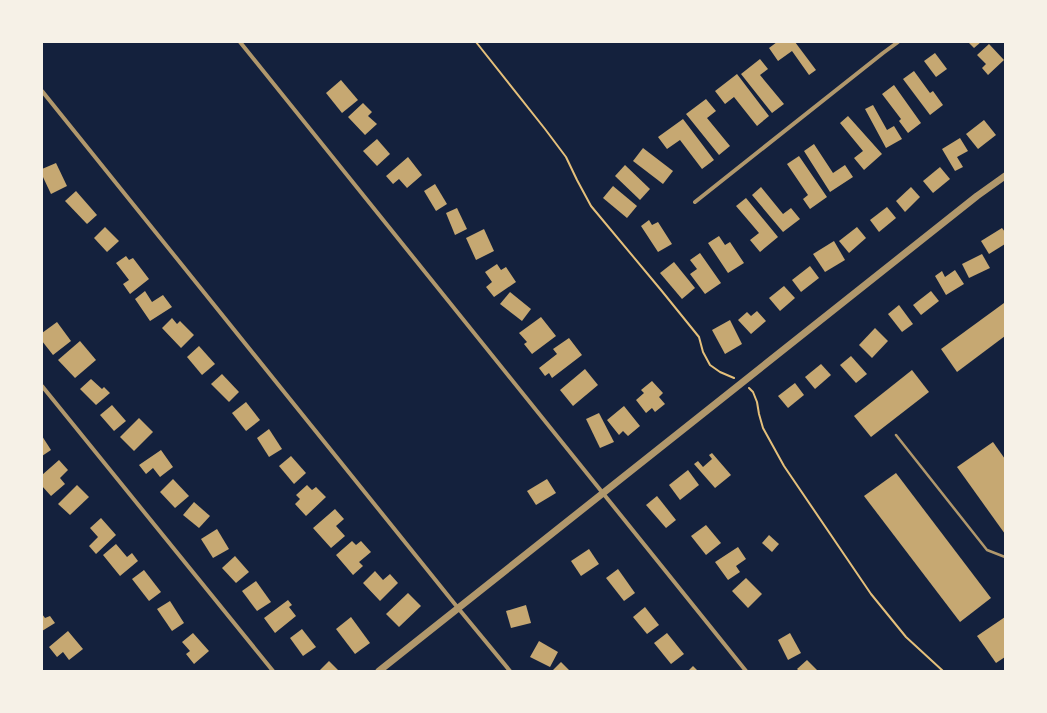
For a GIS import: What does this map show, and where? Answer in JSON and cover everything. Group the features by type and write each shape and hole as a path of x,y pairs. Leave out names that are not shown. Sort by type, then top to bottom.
{"street":[{"path":"240,42 746,671"},
{"path":"694,202 898,42"},
{"path":"42,91 510,671"},
{"path":"379,671 977,196 1005,176"},
{"path":"42,386 273,671"}],"lane":[{"path":"896,435 987,550 1005,557"}],"path":[{"path":"476,42 566,157 591,206 699,337 703,352 710,365 720,372 743,382 753,392 763,428 784,466 871,594 906,636 944,671"}],"building":[{"path":"777,42 795,42 816,70 809,75 792,51 778,61 769,48"},
{"path":"968,42 981,42 974,48"},
{"path":"989,44 1004,60 988,75 982,68 986,64 977,55"},
{"path":"935,53 947,69 936,77 924,61"},
{"path":"760,59 768,69 760,75 784,104 772,113 741,74"},
{"path":"914,71 930,93 933,91 943,105 930,115 903,79"},
{"path":"737,74 769,116 757,126 734,97 725,104 715,91"},
{"path":"341,80 358,100 342,113 326,93"},
{"path":"894,85 921,123 908,133 899,121 901,119 882,94"},
{"path":"706,99 716,111 707,118 730,146 719,155 686,114"},
{"path":"363,103 372,112 368,116 377,124 365,135 348,117"},
{"path":"873,105 887,130 894,126 902,139 886,148 865,109"},
{"path":"848,116 882,154 864,170 854,158 863,151 840,123"},
{"path":"683,119 714,160 702,169 680,140 667,149 658,137"},
{"path":"984,120 996,135 978,149 966,134"},
{"path":"960,138 968,151 957,157 963,167 955,171 942,149"},
{"path":"377,139 390,154 377,166 363,151"},
{"path":"814,144 833,173 845,165 853,177 830,192 804,151"},
{"path":"643,148 673,171 663,184 633,161"},
{"path":"799,156 827,197 810,209 803,199 808,195 787,164"},
{"path":"408,157 422,175 407,188 399,179 393,184 386,176"},
{"path":"56,163 67,186 51,194 42,175 42,169"},
{"path":"625,165 650,189 640,200 615,176"},
{"path":"940,167 950,179 933,193 923,181"},
{"path":"435,184 447,204 436,211 424,191"},
{"path":"613,186 637,206 627,218 603,198"},
{"path":"761,187 783,214 791,208 800,219 783,232 752,195"},
{"path":"911,187 920,197 905,212 896,201"},
{"path":"76,191 97,215 87,224 65,201"},
{"path":"746,198 778,237 760,252 750,240 759,233 736,206"},
{"path":"887,207 896,218 879,232 870,220"},
{"path":"457,208 467,229 455,235 446,213"},
{"path":"649,220 652,225 658,222 672,244 658,252 641,226"},
{"path":"105,227 119,241 107,252 94,238"},
{"path":"857,227 866,238 849,253 839,241"},
{"path":"1002,228 1005,232 1005,244 989,254 981,241"},
{"path":"484,229 494,251 476,260 466,238"},
{"path":"719,236 725,245 730,242 744,263 728,273 708,243"},
{"path":"834,241 845,260 825,272 813,254"},
{"path":"700,253 721,283 705,294 690,274 697,269 690,260"},
{"path":"982,254 990,268 969,278 962,264"},
{"path":"126,256 129,260 133,258 149,279 130,294 123,284 129,280 116,263"},
{"path":"674,262 695,288 682,299 660,273"},
{"path":"497,264 501,270 506,267 516,282 494,297 486,287 492,282 485,272"},
{"path":"810,266 819,278 801,292 792,280"},
{"path":"955,270 964,284 946,295 935,276 942,271 945,277"},
{"path":"784,286 795,298 780,311 769,298"},
{"path":"145,291 152,302 163,295 172,307 150,321 135,299"},
{"path":"931,291 939,301 921,315 913,305"},
{"path":"510,292 531,309 522,321 500,304"},
{"path":"1004,303 1005,336 957,372 941,349"},
{"path":"899,305 913,324 902,332 888,314"},
{"path":"757,311 766,321 751,334 738,320 747,312 751,316"},
{"path":"541,317 556,336 532,354 524,344 527,342 519,333"},
{"path":"172,318 177,324 180,321 194,335 181,348 162,328"},
{"path":"730,320 742,344 725,354 712,330"},
{"path":"57,322 71,341 53,355 42,341 42,333"},
{"path":"875,328 888,341 872,358 859,345"},
{"path":"569,338 582,355 552,378 549,373 545,376 539,368 557,354 553,349"},
{"path":"80,341 96,360 75,378 58,360"},
{"path":"199,346 215,364 202,375 187,357"},
{"path":"851,356 867,374 856,383 840,365"},
{"path":"821,364 831,375 815,389 805,377"},
{"path":"585,369 598,385 573,406 560,390"},
{"path":"912,370 929,392 871,437 854,416"},
{"path":"222,374 239,392 229,402 211,384"},
{"path":"91,379 102,389 104,387 110,393 96,405 80,389"},
{"path":"652,381 663,393 659,397 665,404 655,412 652,408 646,413 636,400 644,393 641,390"},
{"path":"795,383 804,395 788,408 778,396"},
{"path":"246,402 260,420 246,431 232,413"},
{"path":"112,405 126,421 114,431 100,415"},
{"path":"624,406 640,426 628,436 623,431 619,435 607,420"},
{"path":"599,413 614,442 600,448 586,419"},
{"path":"139,418 153,432 134,451 120,437"},
{"path":"269,429 282,449 269,457 257,438"},
{"path":"42,436 51,450 42,456"},
{"path":"993,442 1005,459 1005,534 957,467"},
{"path":"161,450 173,467 160,477 153,468 146,474 139,465"},
{"path":"712,453 731,475 715,488 694,464 698,461 703,467 712,459 709,455"},
{"path":"291,456 306,473 294,484 279,466"},
{"path":"59,460 68,470 60,478 65,484 51,496 42,486 42,475"},
{"path":"688,470 699,485 680,500 669,485"},
{"path":"896,473 991,598 960,622 864,496"},
{"path":"173,479 189,496 175,508 160,492"},
{"path":"547,479 556,493 536,505 527,491"},
{"path":"77,485 89,497 70,515 58,504"},
{"path":"307,485 312,490 316,487 326,497 306,516 295,504 300,499 296,495"},
{"path":"657,496 676,520 666,528 646,505"},
{"path":"194,502 210,516 199,528 183,515"},
{"path":"335,509 344,519 336,526 345,536 331,548 313,528"},
{"path":"101,518 116,535 96,554 89,546 98,537 90,528"},
{"path":"706,525 721,543 706,555 691,536"},
{"path":"217,529 229,549 213,558 201,539"},
{"path":"769,535 779,544 772,552 762,543"},
{"path":"352,541 356,545 361,541 371,552 359,562 363,566 353,575 336,555"},
{"path":"116,544 127,557 132,553 138,561 120,576 103,555"},
{"path":"738,547 746,559 736,566 740,572 728,580 715,562"},
{"path":"589,549 599,564 581,576 571,561"},
{"path":"235,556 249,572 236,583 222,568"},
{"path":"618,569 635,593 624,601 606,578"},
{"path":"144,570 161,592 149,601 132,579"},
{"path":"375,571 383,580 390,574 398,583 380,601 363,583"},
{"path":"746,578 762,594 748,608 732,591"},
{"path":"256,581 271,602 257,611 242,591"},
{"path":"408,593 421,606 399,627 386,614"},
{"path":"288,600 292,605 289,607 296,616 275,633 264,618"},
{"path":"170,601 184,623 172,631 157,609"},
{"path":"526,605 531,623 511,628 506,611"},
{"path":"645,607 659,625 647,634 633,617"},
{"path":"42,614 45,618 50,616 55,623 42,631"},
{"path":"351,617 370,643 355,654 336,629"},
{"path":"1005,617 1005,657 996,663 977,636"},
{"path":"302,629 316,647 303,656 290,638"},
{"path":"68,631 83,649 69,660 63,652 57,657 49,647"},
{"path":"193,633 209,651 194,664 186,654 190,651 182,642"},
{"path":"667,633 684,654 671,664 654,643"},
{"path":"790,633 801,653 788,660 778,640"},
{"path":"539,641 558,652 550,667 530,657"},
{"path":"807,660 818,671 799,671 797,669"},
{"path":"329,661 339,671 319,671"},
{"path":"561,662 570,671 552,671"},
{"path":"693,666 698,671 688,671"}]}
